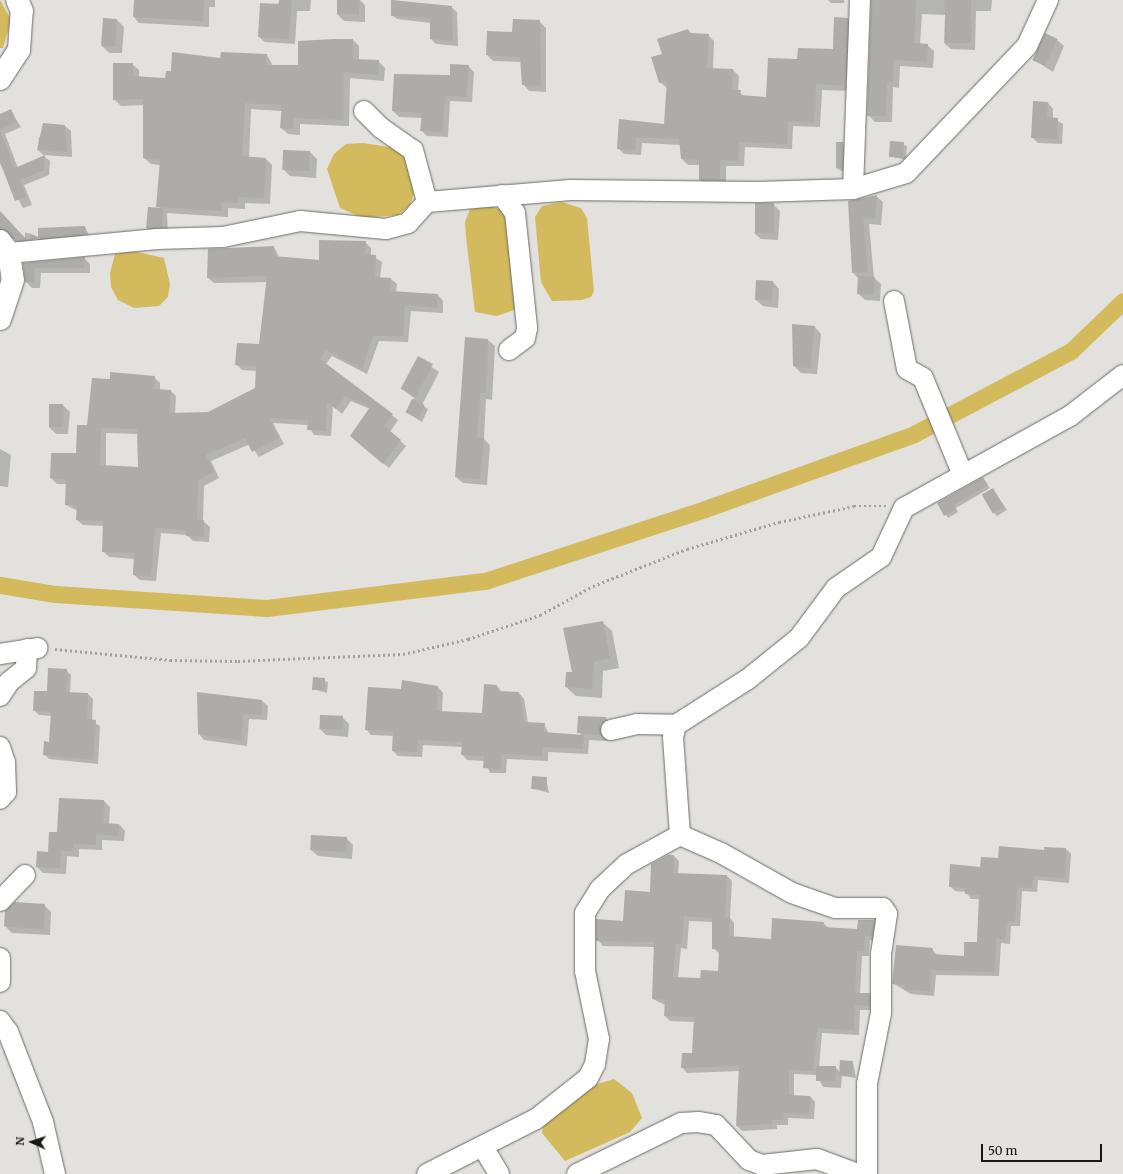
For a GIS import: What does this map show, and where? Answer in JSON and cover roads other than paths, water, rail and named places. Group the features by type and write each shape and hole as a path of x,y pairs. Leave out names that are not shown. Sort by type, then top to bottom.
{"street":[{"path":"0,79 19,50 22,11 17,0"},
{"path":"853,189 860,0"},
{"path":"0,319 13,280 5,247 157,238 223,237 300,221 386,228 408,223 428,202 570,190 758,192 853,189 906,173 1027,46 1048,0"},
{"path":"364,110 381,128 413,150 428,202"},
{"path":"502,196 515,213 527,328 525,338 509,350"},
{"path":"894,301 907,369 923,378 927,385 962,471"},
{"path":"611,730 637,724 676,725 748,679 799,638 836,588 881,557 904,508 962,471 1070,416 1123,375"},
{"path":"0,654 32,649 26,668 9,682 0,696"},
{"path":"676,725 673,737 680,835"},
{"path":"0,747 5,762 6,792 0,799"},
{"path":"427,1174 536,1119 588,1078 595,1064 599,1039 585,971 585,913 600,889 627,864 680,835"},
{"path":"680,835 728,857 792,893 835,908 883,908 887,914 881,954 881,1013 867,1084 867,1174"},
{"path":"0,901 25,875"},
{"path":"0,958 0,982"},
{"path":"0,1021 8,1032 43,1122 55,1174"},
{"path":"577,1174 681,1123 698,1122 716,1125 749,1160 762,1165 817,1159 858,1174"},
{"path":"483,1147 499,1174"}],"waterway":[{"path":"0,585 55,594 267,608 485,581 705,509 914,434 1071,351 1123,301"}]}
